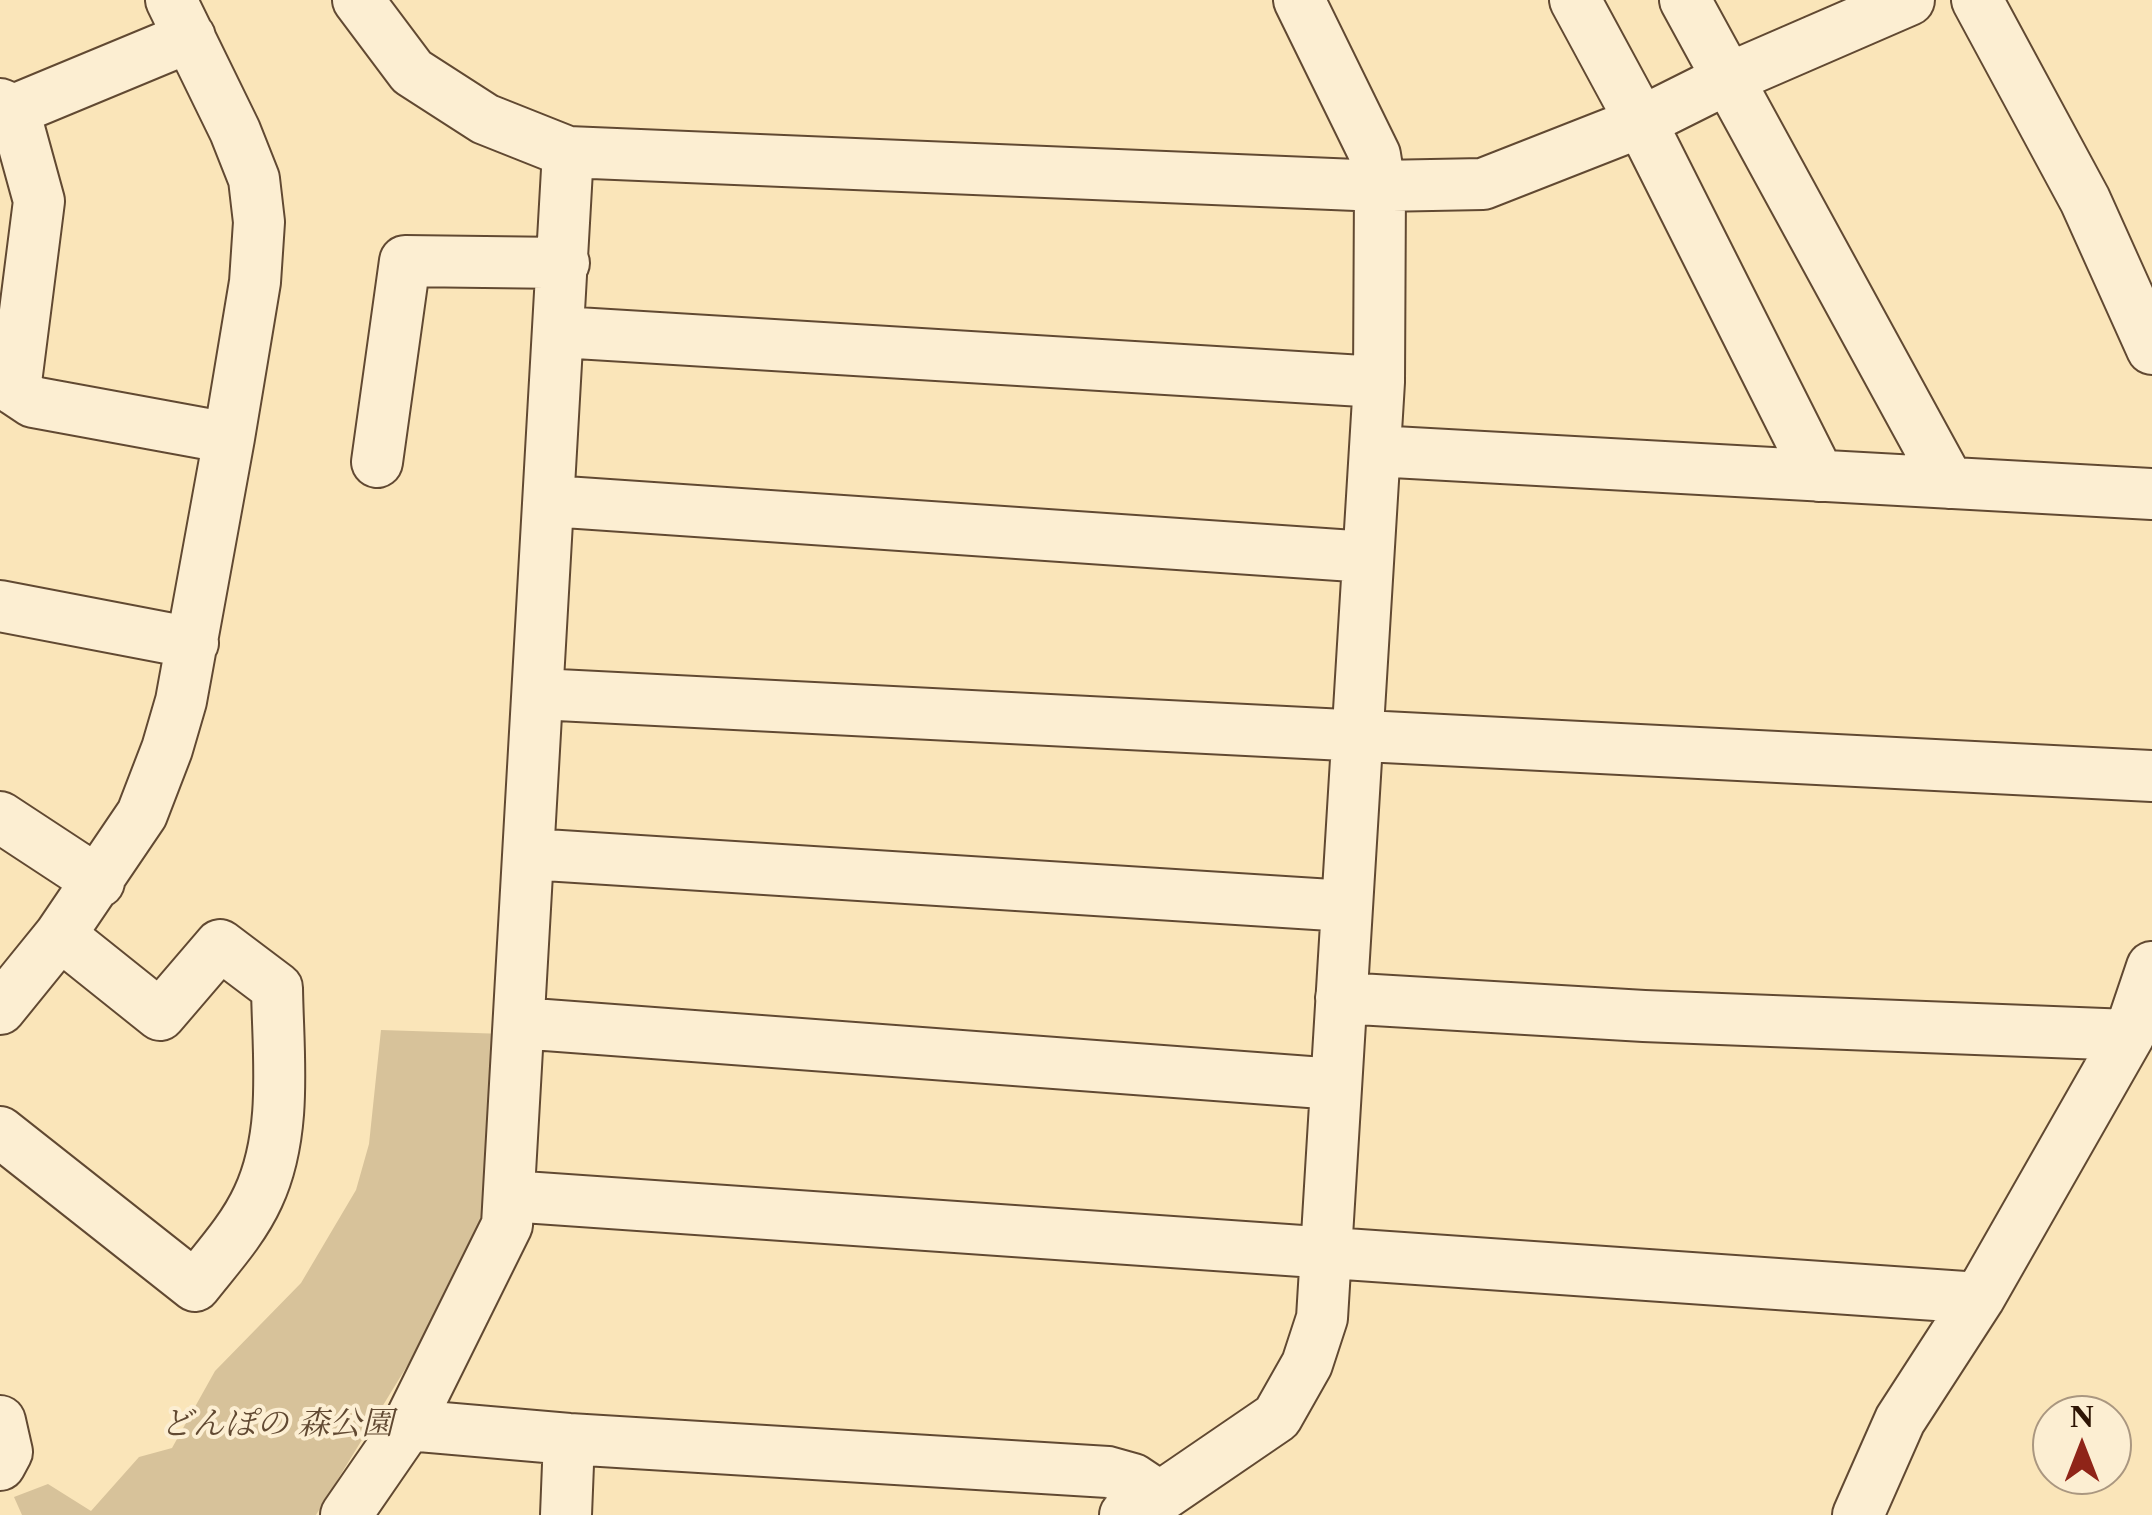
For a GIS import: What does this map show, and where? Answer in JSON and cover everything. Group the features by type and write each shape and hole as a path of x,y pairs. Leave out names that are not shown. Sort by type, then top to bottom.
{"street":[{"path":"358,0 412,72 485,119 568,152 1380,186 1483,184 1641,122 1728,79 1909,0"},
{"path":"408,1425 569,1439 1108,1472 1133,1478 1143,1506 1277,1417 1307,1364 1322,1318 1379,382 1380,186 1375,155 1299,0"},
{"path":"1575,0 1641,122 1819,476"},
{"path":"1686,0 1950,482"},
{"path":"1977,0 2085,200 2152,349"},
{"path":"0,1008 99,882 142,814 167,750 192,643 230,438 255,282 259,222 254,179 235,130 180,18 7,107 39,202 8,385 33,402 230,438"},
{"path":"346,1515 408,1425 507,1225 568,152"},
{"path":"377,462 404,261 564,263"},
{"path":"560,332 1379,382"},
{"path":"1375,451 2152,494"},
{"path":"550,501 1368,557"},
{"path":"0,606 192,643"},
{"path":"538,694 2152,776"},
{"path":"0,817 99,882"},
{"path":"529,854 1347,906"},
{"path":"0,1132 195,1286 244,1222 268,1170 279,1098 277,988 220,945 160,1014 60,935"},
{"path":"1858,1515 1900,1420 1979,1298 2128,1035 2152,966"},
{"path":"1341,998 1644,1016 2128,1035"},
{"path":"519,1024 1336,1084"},
{"path":"509,1196 1979,1298"},
{"path":"0,1421 8,1452 0,1465"},
{"path":"566,1515 569,1439"}],"green space":[{"name":"どんぽの 森公園","path":"381,1030 506,1034 484,1240 316,1515 22,1515 14,1497 48,1484 91,1511 139,1457 172,1448 215,1371 301,1283 356,1190 369,1144"}]}
